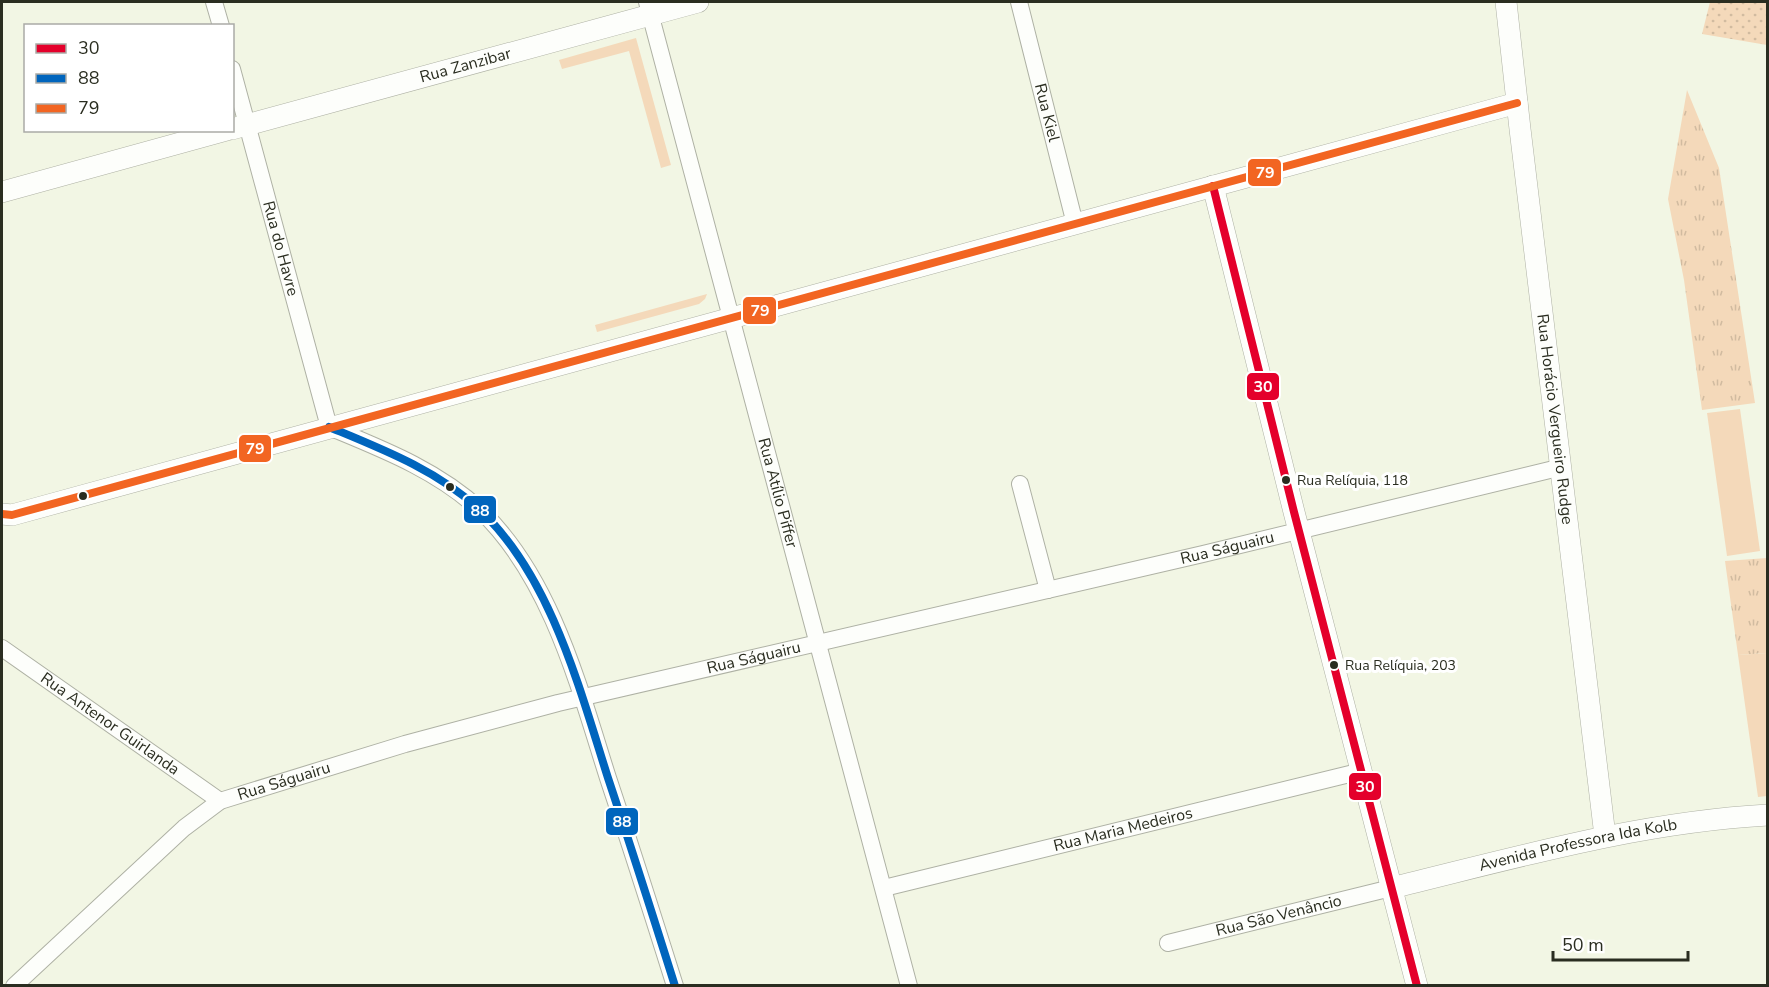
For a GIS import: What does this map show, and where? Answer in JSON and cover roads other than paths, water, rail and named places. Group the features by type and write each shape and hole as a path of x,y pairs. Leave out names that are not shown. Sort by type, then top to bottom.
{"street":[{"path":"214,2 220,24"},
{"name":"Rua Zanzibar","path":"236,128 649,8 698,2"},
{"name":"Rua Kiel","path":"1018,2 1075,224"},
{"name":"Rua Horácio Vergueiro Rudge","path":"1506,2 1605,836"},
{"name":"Rua Atílio Piffer","path":"649,8 909,986"},
{"name":"Rua do Havre","path":"234,98 236,128 329,427"},
{"path":"5,516 1517,103"},
{"name":"Rua Zanzibar","path":"2,192 221,132"},
{"path":"1213,186 1417,986"},
{"path":"329,427 401,457 436,477 479,509 511,544 538,590 560,637 582,698 675,986"},
{"name":"Rua Ságuairu","path":"14,986 184,828 220,801 405,744 582,698 1300,531 1562,467"},
{"path":"1020,484 1048,590"},
{"name":"Rua Antenor Guirlanda","path":"2,648 220,801"},
{"name":"Rua Maria Medeiros","path":"884,888 1362,771"},
{"name":"Avenida Professora Ida Kolb","path":"1391,888 1605,836 1767,815"},
{"name":"Rua São Venâncio","path":"1168,943 1391,888"}],"place":[{"name":"Rua Relíquia, 118","path":"1286,480"},
{"name":"Rua Relíquia, 203","path":"1334,665"}]}
